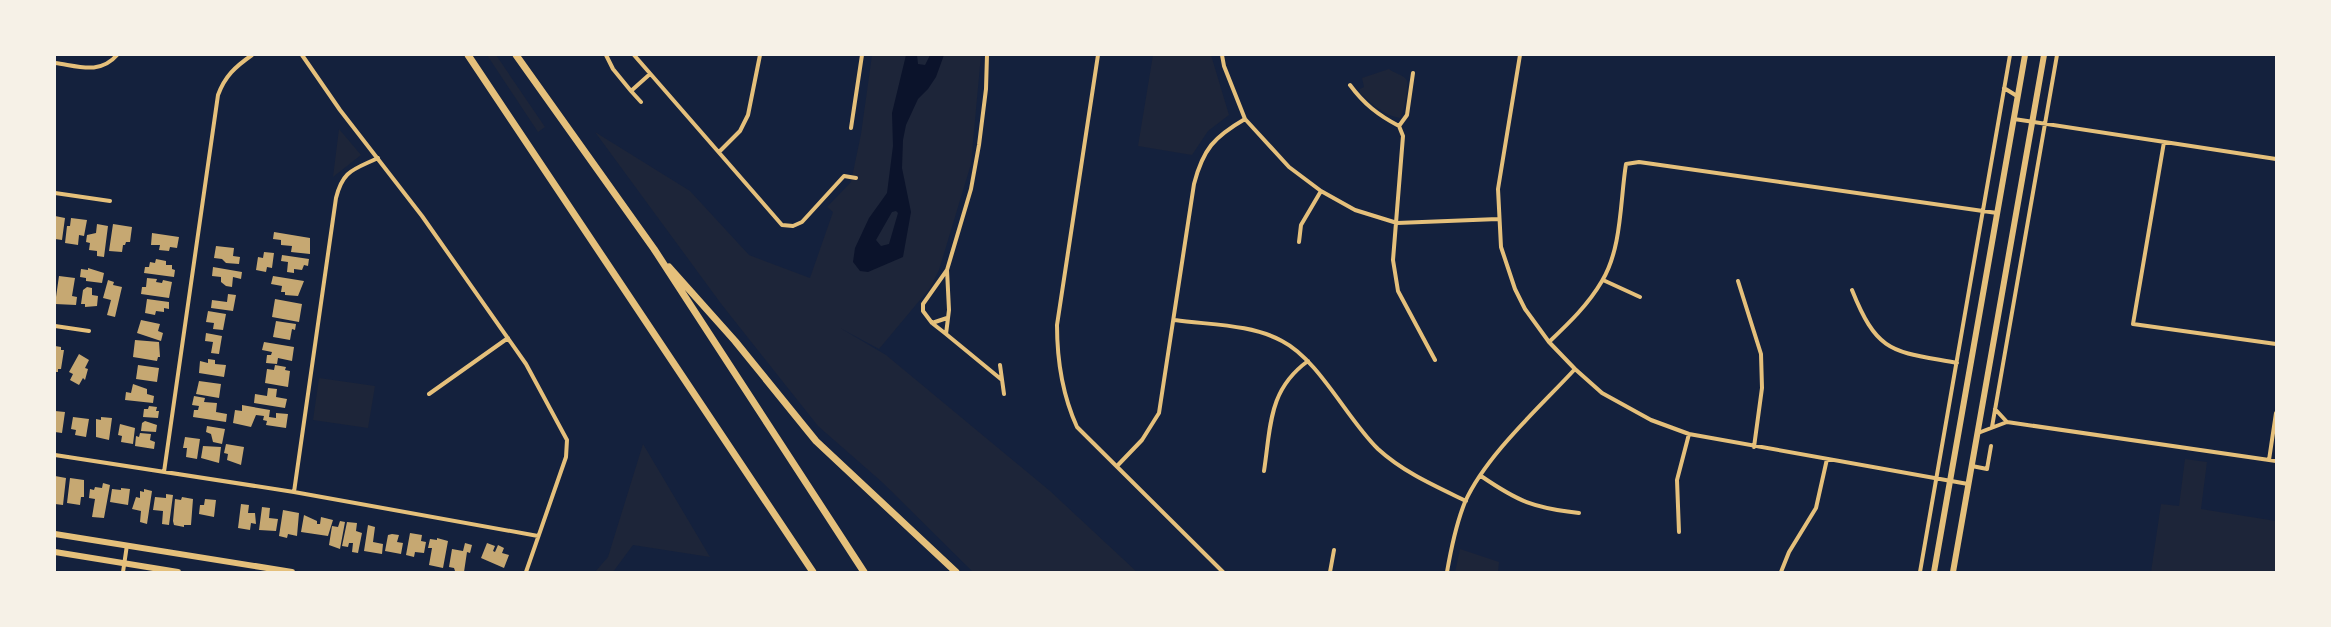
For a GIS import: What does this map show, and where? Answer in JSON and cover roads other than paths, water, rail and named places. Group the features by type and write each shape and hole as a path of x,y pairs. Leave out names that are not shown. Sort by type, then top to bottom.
{"highway":[{"path":"468,55 813,572"},
{"path":"516,55 654,249 864,572"},
{"path":"654,249 735,341 816,441 956,572"}],"main road":[{"path":"1934,572 2024,55"},
{"path":"1954,572 2044,55"},
{"path":"55,534 292,572"},
{"path":"55,552 178,572"}],"street":[{"path":"55,63 94,68 109,64 117,55"},
{"path":"164,472 218,95 224,80 232,69 252,55"},
{"path":"302,55 422,216 526,364 567,440 566,457 526,572"},
{"path":"606,55 613,69 640,102"},
{"path":"719,152 740,131 748,115 760,55"},
{"path":"851,128 862,55"},
{"path":"987,55 986,89 980,145 971,188 947,270 923,304 923,311 932,323 1002,380"},
{"path":"1098,55 1057,325 1057,360 1067,404 1078,427 1223,572"},
{"path":"1222,55 1224,66 1244,119 1289,167 1321,191 1355,210 1397,222 1498,219"},
{"path":"1520,55 1498,189 1498,219 1501,247 1514,289 1525,309 1549,342 1575,369 1602,393 1650,420 1689,434 1969,484"},
{"path":"1920,572 2010,55"},
{"path":"1992,427 2057,55"},
{"path":"636,56 782,224 793,226 802,222 844,176 856,178"},
{"path":"1399,126 1407,115 1413,73"},
{"path":"630,91 650,74"},
{"path":"1350,85 1362,102 1380,117 1399,126 1403,136 1393,260 1398,291 1435,360"},
{"path":"2004,88 2017,96"},
{"path":"1118,465 1142,440 1159,413 1175,320 1194,184 1200,161 1220,134 1244,119"},
{"path":"2014,119 2276,158"},
{"path":"2164,142 2133,324 2276,344"},
{"path":"294,492 336,198 341,181 352,170 378,158"},
{"path":"1549,342 1580,312 1603,280 1617,235 1626,164 1638,162 1997,213"},
{"path":"1299,242 1301,225 1321,191"},
{"path":"55,193 110,201"},
{"path":"946,334 949,310 947,270"},
{"path":"1603,280 1640,297"},
{"path":"1738,281 1761,354 1762,388 1754,447"},
{"path":"1852,290 1863,318 1876,337 1895,350 1914,356 1957,363"},
{"path":"932,323 947,318"},
{"path":"1175,320 1259,331 1284,341 1308,361 1378,449 1404,469 1466,501"},
{"path":"55,326 90,331"},
{"path":"429,394 508,338"},
{"path":"1264,471 1273,408 1282,385 1308,361"},
{"path":"1000,365 1004,394"},
{"path":"1447,572 1451,547 1466,501 1481,476 1499,451 1575,369"},
{"path":"1994,409 2007,422"},
{"path":"2269,460 2276,413"},
{"path":"1978,433 2007,422 2276,461"},
{"path":"1679,532 1677,480 1689,434"},
{"path":"1972,466 1987,469 1991,446"},
{"path":"55,455 294,492 538,536"},
{"path":"1781,572 1789,552 1816,508 1827,459"},
{"path":"1481,476 1515,499 1545,509 1579,513"},
{"path":"123,572 127,545"},
{"path":"1330,572 1334,550"}]}
